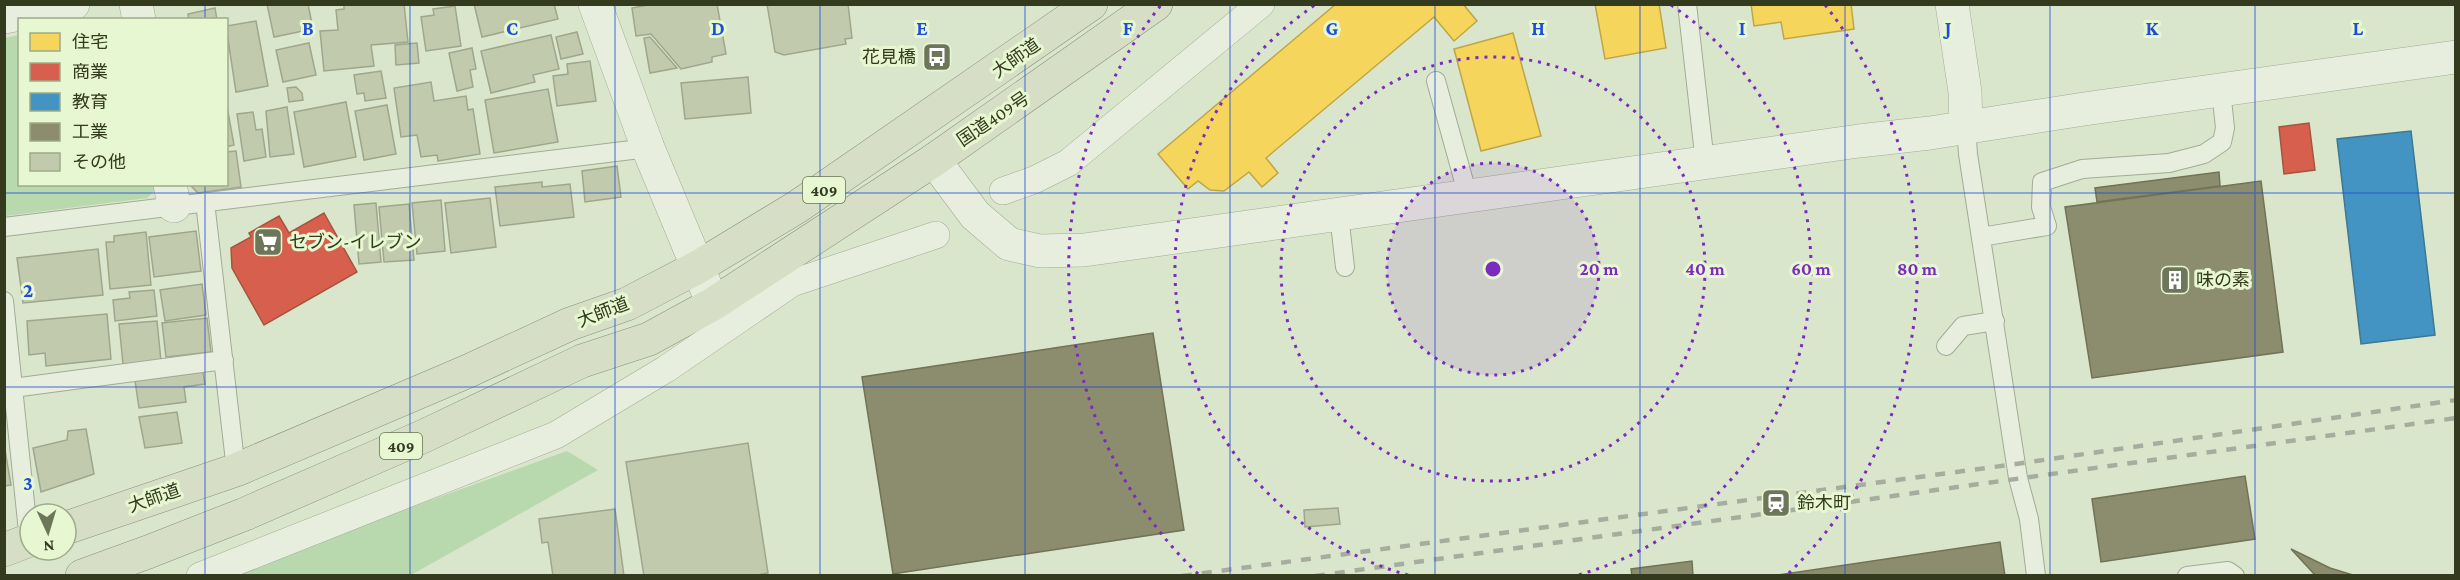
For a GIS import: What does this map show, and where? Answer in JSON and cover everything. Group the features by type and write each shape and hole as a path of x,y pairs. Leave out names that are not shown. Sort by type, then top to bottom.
{"highway":[{"name":"大師道","path":"78,524 236,470 466,372 570,324 627,304 698,267 797,207 1091,4"},
{"name":"大師道","path":"1052,79 1156,4"},
{"name":"国道409号","path":"934,159 1052,79"},
{"name":"409","path":"82,576 256,510 424,436 582,361 649,339 714,303 934,159"}],"street":[{"path":"4,17 73,4"},
{"path":"595,4 648,148 714,303"},
{"path":"1003,191 1034,180 1068,163 1260,4"},
{"path":"1952,4 1965,92 1966,126"},
{"path":"934,159 975,215 1009,244 1040,251 1084,250 1705,163 1930,134 1966,126 2456,57"},
{"path":"200,576 556,435 666,369 792,283 936,235"}],"lane":[{"path":"1687,4 1705,163"},
{"path":"1436,81 1468,196"},
{"path":"1981,237 2047,226 2041,207 2042,182 2082,169 2169,163 2204,154 2222,142 2225,128 2221,90"},
{"path":"1966,126 1968,154 2018,478 2029,519 2036,576"},
{"path":"4,227 183,198 648,148"},
{"path":"183,198 224,360 236,470"},
{"path":"1339,215 1345,267"},
{"path":"4,301 14,388 19,502"},
{"path":"1946,346 1963,326 1995,321"},
{"path":"14,388 224,360"},
{"path":"2187,576 2228,571 2235,576"}],"green space":[{"path":"18,35 18,186 156,186 157,189 147,198 5,216 5,38"},
{"path":"567,451 598,470 411,575 220,576"}],"building: 住宅":[{"path":"1336,4 1463,4 1477,21 1454,41 1434,17 1266,158 1278,173 1262,187 1249,172 1224,191 1210,190 1198,181 1188,189 1158,154"},
{"path":"1595,4 1659,4 1666,48 1605,59"},
{"path":"1751,4 1851,4 1854,29 1784,39 1781,22 1754,26"},
{"path":"1513,33 1541,136 1481,151 1454,49"}],"building: 商業":[{"path":"2309,123 2315,170 2284,174 2279,127"},
{"path":"324,213 357,272 264,325 232,268 231,248 251,237 249,233 279,216 289,233"}],"building: 教育":[{"path":"2411,131 2435,335 2361,344 2337,139"}],"building: 工業":[{"path":"2219,172 2220,186 2097,202 2095,188"},
{"name":"味の素","path":"2261,181 2283,352 2092,378 2065,207"},
{"path":"1153,333 1184,530 893,574 862,377"},
{"path":"2245,476 2255,539 2101,562 2092,499"},
{"path":"2000,542 2005,576 1772,576"},
{"path":"2291,549 2330,568 2356,576 2316,576"},
{"path":"1692,561 1693,576 1632,576 1631,569"}],"building: その他":[{"path":"267,4 308,4 313,29 274,37"},
{"path":"344,4 404,4 408,42 371,45 374,66 324,71 320,31 338,30 336,10 344,9"},
{"path":"474,4 554,4 558,19 482,37"},
{"path":"653,4 717,4 726,54 712,57 712,62 681,69 651,34 636,36 632,8"},
{"path":"767,4 848,4 852,38 845,39 846,44 784,55 775,52"},
{"path":"455,6 461,46 426,51 421,17 434,15 433,9"},
{"path":"215,8 217,18 189,18 188,14"},
{"path":"256,21 268,86 236,92 228,26"},
{"path":"577,32 583,54 561,59 556,37"},
{"path":"551,35 559,69 533,75 535,82 491,93 481,51"},
{"path":"650,37 677,68 650,73 644,38"},
{"path":"309,43 316,75 283,82 276,50"},
{"path":"417,43 419,63 396,65 395,45"},
{"path":"472,48 476,69 470,70 473,87 457,91 449,53"},
{"path":"590,61 596,101 557,106 553,76 568,74 567,64"},
{"path":"381,71 386,98 365,101 364,93 357,94 354,75"},
{"path":"748,77 751,113 685,119 681,83"},
{"path":"431,82 434,101 466,96 468,110 473,109 480,154 438,161 437,155 421,157 417,135 401,137 394,88"},
{"path":"296,87 302,93 303,100 289,102 287,88"},
{"path":"548,89 558,142 494,153 485,100"},
{"path":"346,102 356,157 304,167 294,112"},
{"path":"387,105 396,154 364,160 355,111"},
{"path":"287,107 294,154 270,157 266,111"},
{"path":"228,112 234,145 228,146"},
{"path":"253,112 256,130 262,129 266,157 244,161 237,114"},
{"path":"236,151 241,187 198,193 191,186 228,186 228,152"},
{"path":"617,166 621,197 585,202 582,171"},
{"path":"542,182 542,187 570,184 574,217 500,226 495,187"},
{"path":"490,198 496,247 451,253 445,203"},
{"path":"441,200 445,251 417,254 412,203"},
{"path":"376,203 381,262 359,264 354,205"},
{"path":"409,204 414,260 384,262 379,207"},
{"path":"196,231 201,271 154,277 149,237"},
{"path":"146,232 151,285 110,289 106,242 114,242 114,236"},
{"path":"98,249 103,295 23,303 17,258"},
{"path":"202,284 206,315 165,321 160,290"},
{"path":"154,290 157,316 115,321 113,300 130,298 129,292"},
{"path":"107,314 111,359 46,366 45,353 29,355 27,321"},
{"path":"207,318 211,352 166,357 162,323"},
{"path":"157,321 161,361 123,364 119,324"},
{"path":"203,372 205,384 184,387 186,402 139,408 135,381"},
{"path":"177,412 182,443 145,448 139,417"},
{"path":"86,429 94,474 41,492 33,448 67,440 68,431"},
{"path":"748,443 768,573 752,576 644,576 626,462"},
{"path":"4,444 11,485 4,486"},
{"path":"1338,508 1340,524 1305,527 1304,510"},
{"path":"615,509 624,576 553,576 548,542 542,543 539,519"}],"railway":[{"path":"1182,576 2016,464 2456,400"},
{"path":"1315,576 2456,418"}],"place":[{"name":"花見橋","path":"937,57"},
{"name":"セブン-イレブン","path":"268,242"},
{"name":"味の素","path":"2175,280"},
{"name":"鈴木町","path":"1776,503"}]}
